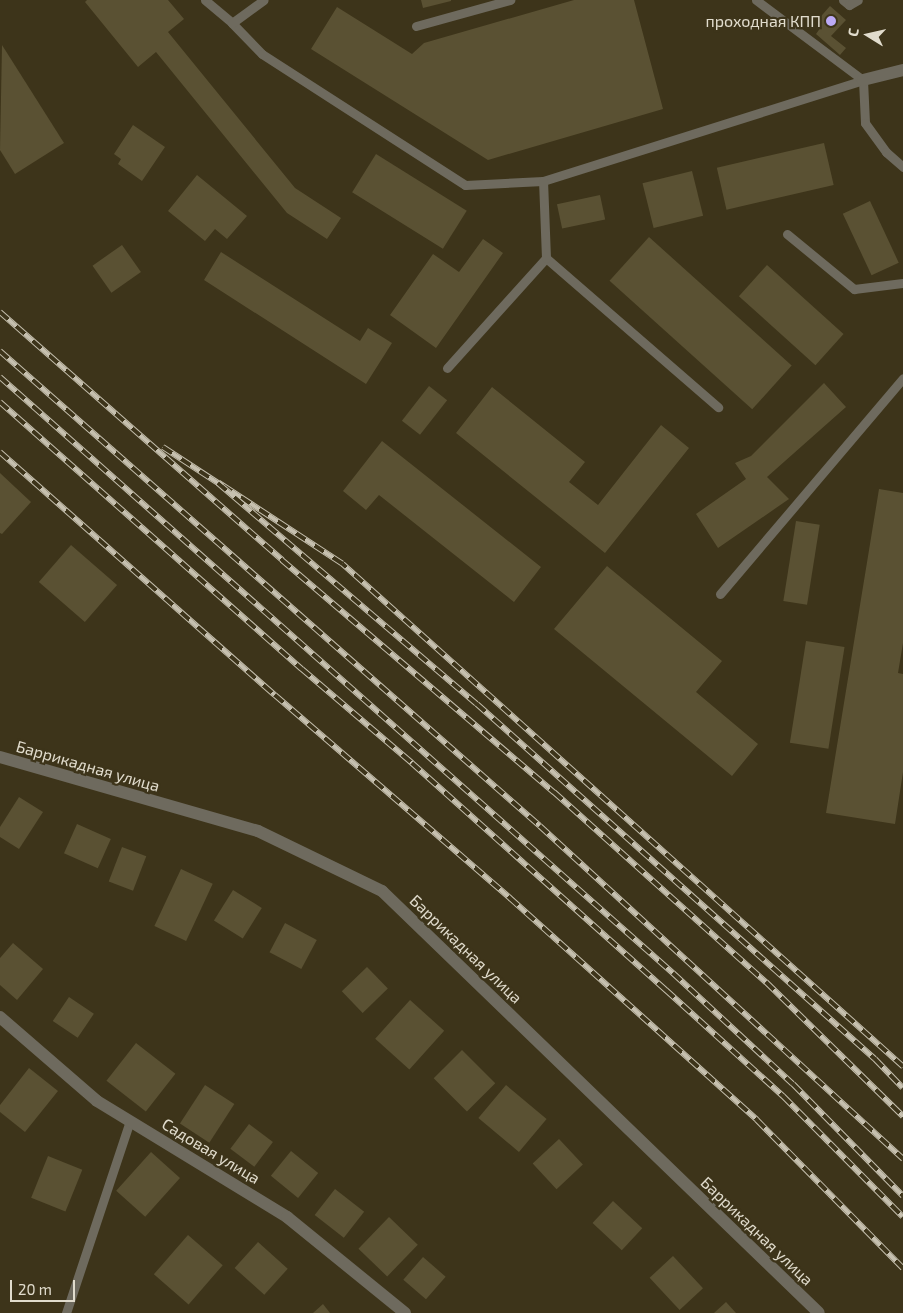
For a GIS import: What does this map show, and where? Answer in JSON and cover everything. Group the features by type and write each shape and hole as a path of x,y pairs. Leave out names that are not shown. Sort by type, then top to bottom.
{"street":[{"path":"864,80 903,70"},
{"name":"Баррикадная улица","path":"0,757 258,831 382,891 819,1313"},
{"name":"Садовая улица","path":"0,1017 97,1101 287,1216 405,1313"}],"lane":[{"path":"205,0 232,23 262,54 465,186 543,181 864,80"},
{"path":"232,23 264,0"},
{"path":"416,26 510,0"},
{"path":"756,0 864,80"},
{"path":"843,0 849,5 858,0"},
{"path":"864,80 865,123 886,152 903,168"},
{"path":"447,368 546,258 543,181"},
{"path":"787,234 854,289 903,283"},
{"path":"546,258 718,407"},
{"path":"720,594 903,378"},
{"path":"66,1313 130,1121"}],"building":[{"path":"87,0 168,0 184,19 168,32 295,188 341,218 327,239 287,213 156,52 138,67 85,2"},
{"path":"421,0 451,0 451,1 423,8"},
{"path":"574,0 634,0 663,109 488,160 311,49 337,7 412,54 424,43"},
{"name":"проходная КПП","path":"830,6 846,20 831,36 846,48 840,55 816,34 821,27 816,22"},
{"path":"2,45 64,143 15,174 0,150"},
{"path":"133,125 165,147 142,181 118,164 121,159 114,154"},
{"path":"824,143 834,185 726,210 717,168"},
{"path":"376,154 467,211 443,249 352,192"},
{"path":"692,171 703,216 654,228 643,183"},
{"path":"197,175 247,216 227,239 215,229 205,241 168,211"},
{"path":"600,195 605,219 562,229 557,204"},
{"path":"870,201 899,263 872,275 843,214"},
{"path":"649,237 792,365 752,409 610,281"},
{"path":"483,239 503,253 436,348 390,315 433,254 459,272"},
{"path":"122,245 141,272 111,293 93,266"},
{"path":"221,252 360,341 368,328 392,343 366,384 204,280"},
{"path":"767,265 844,334 815,365 739,296"},
{"path":"824,383 846,407 767,477 789,499 718,548 696,514 746,479 735,463 751,456"},
{"path":"429,386 447,400 420,435 402,421"},
{"path":"492,387 585,462 569,482 598,505 661,425 689,448 605,553 456,433"},
{"path":"382,441 541,567 514,602 379,495 366,510 343,491"},
{"path":"0,473 31,502 2,534 0,533"},
{"path":"879,489 903,493 903,643 898,673 903,674 903,772 895,824 826,813"},
{"path":"796,521 820,525 807,605 783,601"},
{"path":"71,545 117,585 85,622 39,582"},
{"path":"607,566 722,661 696,692 758,744 732,776 554,629"},
{"path":"806,641 845,647 828,749 790,743"},
{"path":"19,797 43,812 19,849 0,837 0,827"},
{"path":"77,824 111,839 98,868 64,853"},
{"path":"122,847 146,856 133,891 109,882"},
{"path":"181,869 213,884 186,941 154,926"},
{"path":"233,890 262,908 243,939 214,921"},
{"path":"285,923 317,940 301,969 270,952"},
{"path":"13,943 43,969 17,1000 0,985 0,958"},
{"path":"367,967 388,989 363,1013 342,991"},
{"path":"69,997 94,1014 78,1038 53,1021"},
{"path":"410,1000 444,1031 409,1069 375,1039"},
{"path":"136,1043 175,1074 146,1112 106,1081"},
{"path":"462,1050 495,1083 467,1112 434,1078"},
{"path":"29,1068 58,1091 25,1132 0,1112 0,1105"},
{"path":"205,1085 234,1104 209,1143 180,1124"},
{"path":"506,1085 547,1119 519,1152 478,1118"},
{"path":"249,1124 273,1142 254,1167 230,1149"},
{"path":"559,1139 583,1165 557,1189 533,1164"},
{"path":"291,1151 318,1173 298,1198 271,1176"},
{"path":"151,1152 180,1178 145,1217 116,1191"},
{"path":"48,1156 82,1170 65,1212 31,1198"},
{"path":"335,1189 364,1212 344,1238 315,1215"},
{"path":"613,1201 642,1228 622,1250 593,1223"},
{"path":"389,1217 418,1245 387,1276 358,1249"},
{"path":"188,1235 223,1265 189,1304 154,1274"},
{"path":"258,1242 288,1269 264,1295 235,1268"},
{"path":"673,1256 703,1288 680,1310 650,1278"},
{"path":"423,1257 446,1277 426,1299 403,1280"},
{"path":"726,1302 736,1313 714,1313"},
{"path":"323,1304 330,1313 313,1313"}],"railway":[{"path":"0,312 282,560 554,792 766,982 903,1116"},
{"path":"0,351 540,826 903,1159"},
{"path":"0,377 673,973 793,1084 903,1196"},
{"path":"0,402 302,669 412,763 666,990 783,1096 903,1217"},
{"path":"163,447 218,483"},
{"path":"0,452 275,695 510,898 757,1120 903,1268"},
{"path":"903,1067 342,564 218,483 477,704 875,1059 903,1088"}],"place":[{"name":"проходная КПП","path":"831,21"}]}
